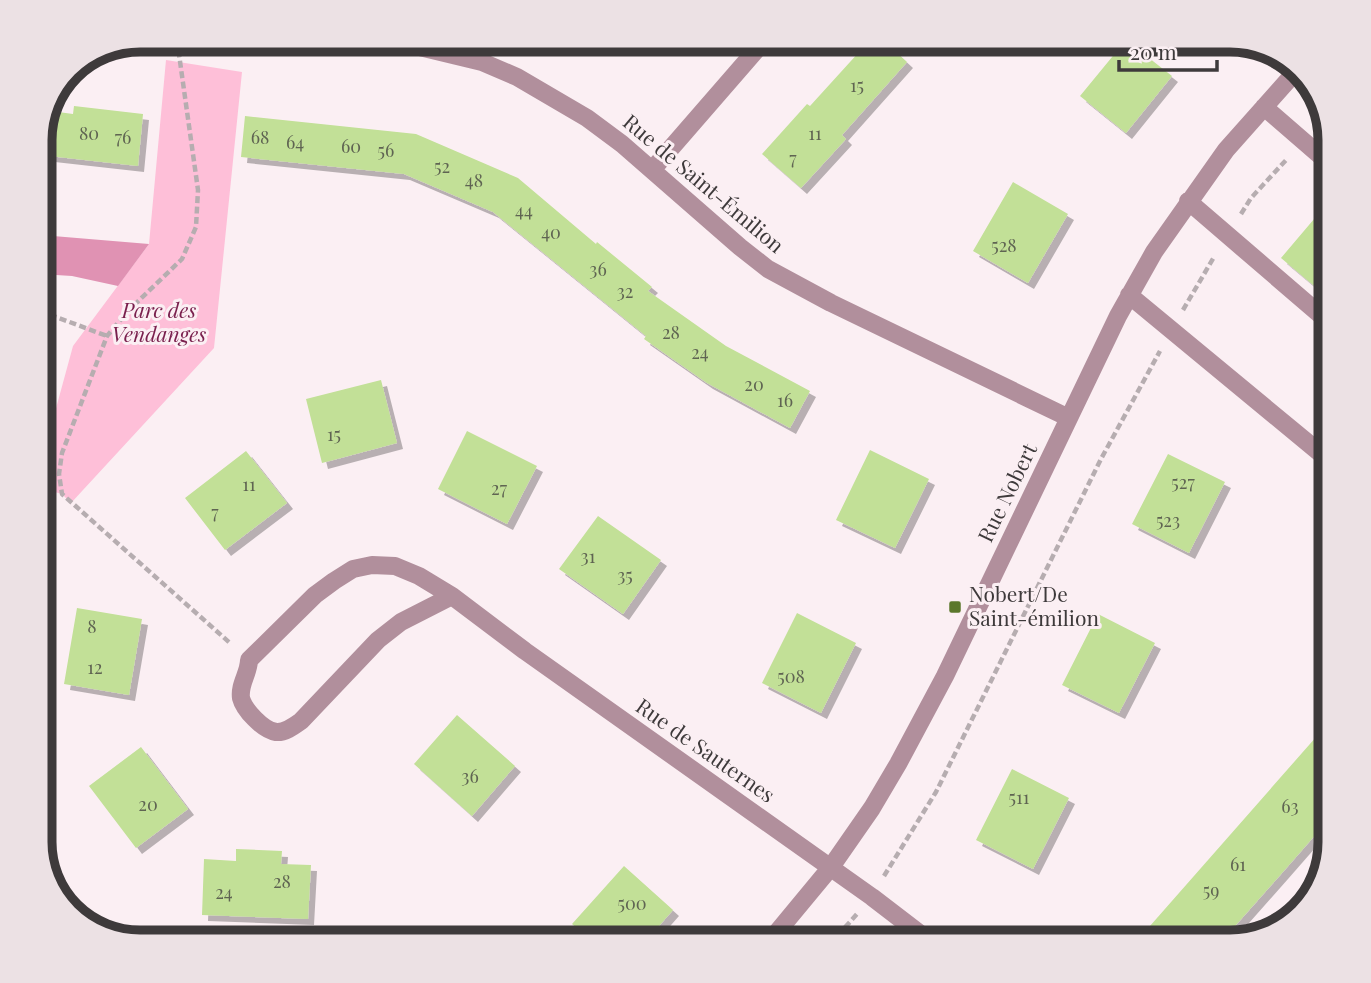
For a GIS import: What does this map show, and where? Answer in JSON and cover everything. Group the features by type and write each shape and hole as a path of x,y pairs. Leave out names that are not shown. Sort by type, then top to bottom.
{"street":[{"name":"Rue de Saint-Émilion","path":"445,53 482,62 517,77 587,118 768,269 831,303 1069,418"},
{"path":"652,170 754,53"},
{"name":"Rue Nobert","path":"779,930 831,867 872,808 945,677 1129,295 1154,252 1226,150 1291,77"},
{"path":"1264,107 1318,154"},
{"path":"1188,201 1318,313"},
{"path":"1129,295 1318,451"},
{"name":"Rue de Sauternes","path":"248,660 316,595 353,569 372,565 395,566 419,576 452,596 915,930"},
{"path":"248,660 249,669 242,684 241,699 245,706 265,727 276,732 290,729 301,722 378,639 401,622 452,596"}],"path":[{"path":"179,53 198,190 196,227 182,258 128,310 107,336 61,453 62,494 248,660"},
{"path":"843,930 872,897 936,792 1101,460 1199,280 1251,198 1303,141"},
{"path":"53,316 107,336"}],"green space":[{"name":"Parc des Vendanges","path":"166,60 242,72 214,348 71,503 62,494 53,492 53,419 73,346 149,244"}],"shaded area":[{"path":"53,236 149,244 118,286 53,275"}],"building":[{"path":"858,53 897,53 907,62 842,135 846,139 801,188 762,154 807,104 810,106"},
{"path":"1115,53 1143,53 1172,76 1126,133 1080,96"},
{"path":"74,106 143,114 138,166 53,156 53,135 58,112 73,114"},
{"path":"245,116 416,134 518,178 652,287 648,291 726,346 810,391 790,428 707,383 644,339 646,336 493,212 404,174 241,157"},
{"path":"1013,182 1068,214 1028,283 973,251"},
{"path":"1318,214 1318,289 1281,258"},
{"path":"381,380 397,443 322,463 306,399"},
{"path":"467,431 537,466 507,524 438,489"},
{"path":"870,450 929,479 895,548 836,520"},
{"path":"246,451 287,503 225,550 185,498"},
{"path":"1168,454 1225,482 1189,553 1132,524"},
{"path":"598,516 661,560 623,614 559,569"},
{"path":"77,608 142,619 129,695 64,684"},
{"path":"797,613 856,643 821,713 762,683"},
{"path":"1098,614 1155,643 1119,713 1062,685"},
{"path":"457,715 515,766 472,816 414,764"},
{"path":"1318,735 1318,832 1282,873 1232,930 1146,930"},
{"path":"141,747 188,809 136,848 89,786"},
{"path":"1012,769 1069,798 1033,869 976,840"},
{"path":"236,849 282,851 281,864 311,865 308,919 202,915 204,859 236,861"},
{"path":"624,866 673,910 655,930 579,930 572,924"}],"place":[{"name":"Nobert/De Saint-émilion","path":"955,607"}]}
